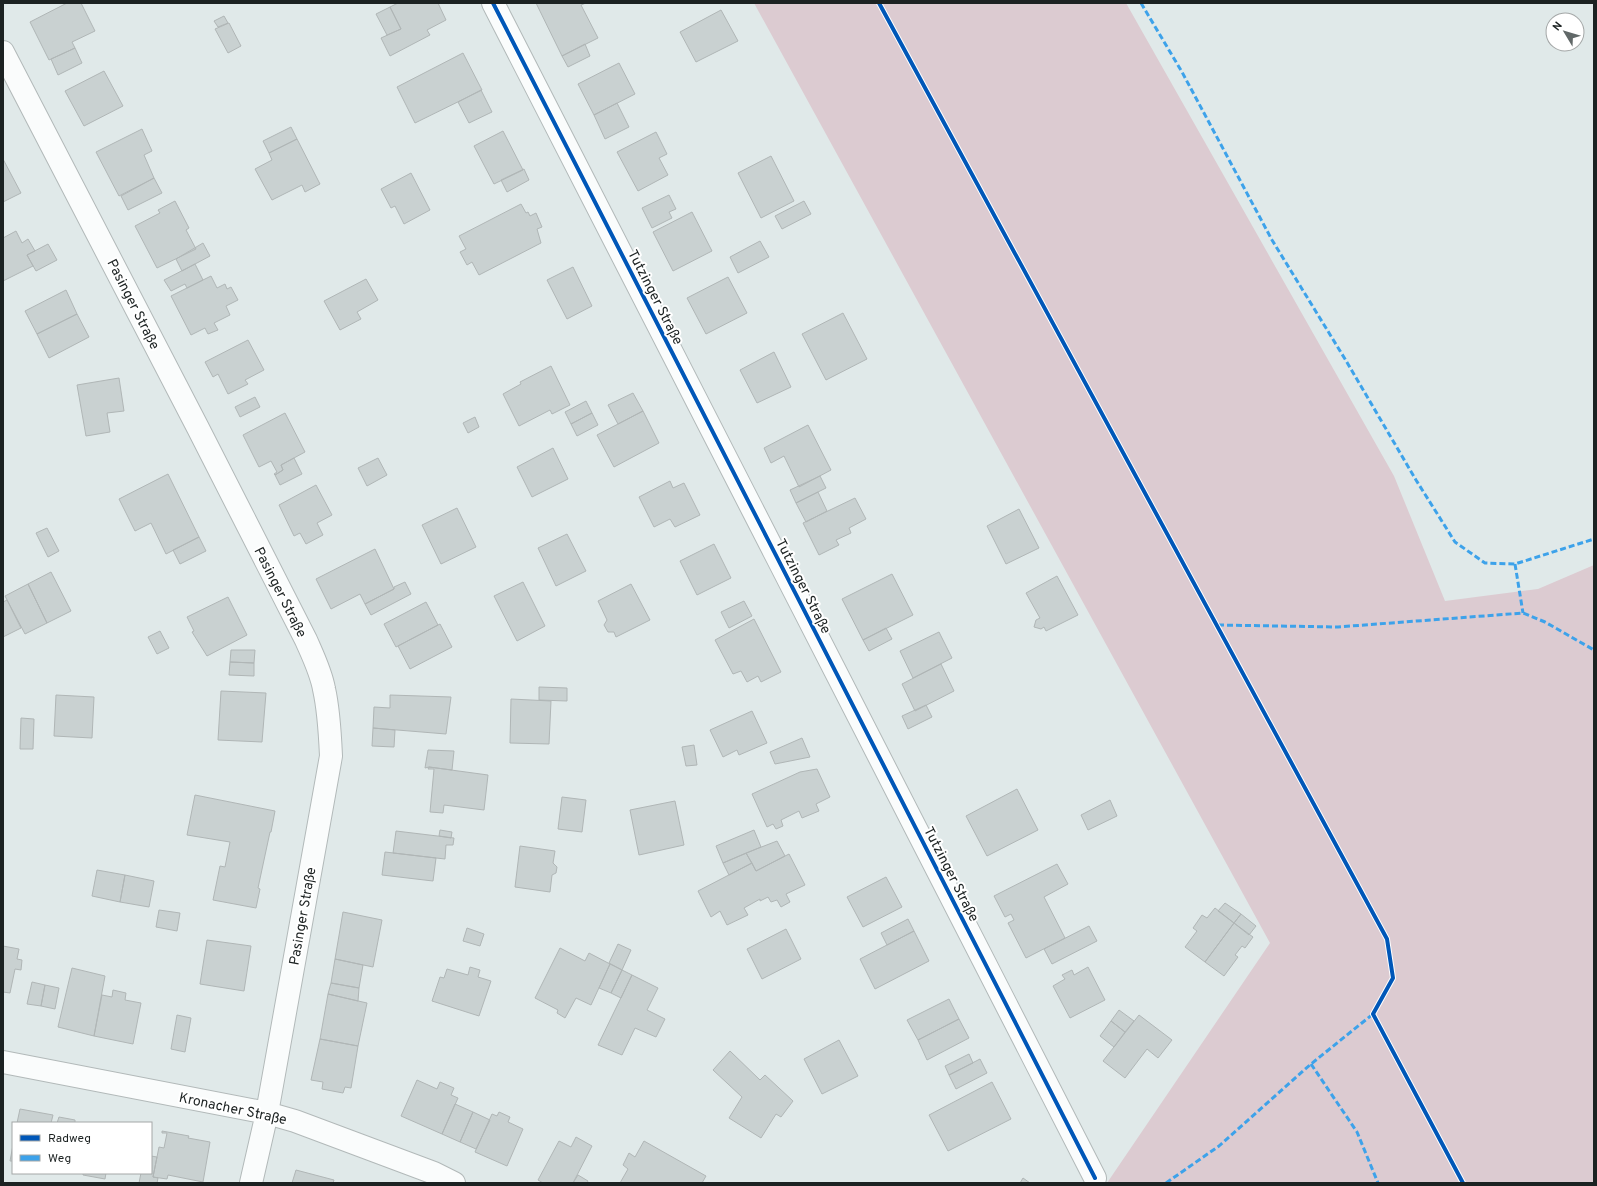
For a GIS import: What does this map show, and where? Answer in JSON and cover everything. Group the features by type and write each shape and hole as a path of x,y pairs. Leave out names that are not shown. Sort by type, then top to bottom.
{"street":[{"name":"Tutzinger Straße","path":"493,3 1095,1178"},
{"name":"Pasinger Straße","path":"3,52 306,640 319,669 324,688 329,718 331,756 267,1113 251,1183"},
{"name":"Kronacher Straße","path":"3,1062 267,1113 434,1173 454,1183"}],"shaded area":[{"path":"754,3 1126,3 1394,476 1445,601 1538,589 1594,565 1594,1183 1107,1183 1270,943"}],"building":[{"path":"67,3 81,3 95,31 72,42 75,48 49,60 30,22"},
{"path":"398,3 438,3 446,20 427,30 430,35 390,56 381,38 401,29 390,7"},
{"path":"536,3 586,3 581,5 598,38 562,56"},
{"path":"390,7 401,29 387,35 376,14"},
{"path":"721,10 738,41 696,62 680,32"},
{"path":"224,16 228,23 218,27 214,21"},
{"path":"229,23 241,46 228,53 215,29"},
{"path":"585,44 590,56 568,67 562,56"},
{"path":"75,48 82,63 58,75 51,59"},
{"path":"463,53 482,90 415,123 397,87"},
{"path":"619,63 635,94 594,115 578,84"},
{"path":"104,71 123,106 84,126 65,91"},
{"path":"481,90 492,112 469,123 458,102"},
{"path":"617,103 629,127 605,139 594,115"},
{"path":"291,127 297,139 269,153 263,141"},
{"path":"142,129 152,151 144,155 154,178 119,196 96,152"},
{"path":"503,131 523,170 494,184 474,146"},
{"path":"656,132 667,154 659,158 668,175 638,191 617,152"},
{"path":"297,139 320,184 305,192 302,185 272,200 255,169 272,160 269,153"},
{"path":"771,156 794,201 761,218 738,173"},
{"path":"3,159 21,193 3,202"},
{"path":"524,169 529,180 507,192 501,180"},
{"path":"411,173 430,210 404,224 395,206 391,208 381,189"},
{"path":"154,178 162,193 128,210 121,196"},
{"path":"669,195 676,209 669,212 672,218 652,228 642,208"},
{"path":"175,201 189,228 186,230 196,249 157,268 135,226 160,213 158,210"},
{"path":"804,201 811,214 782,229 775,216"},
{"path":"521,204 526,213 528,212 530,216 536,213 542,227 537,229 541,243 479,275 472,262 467,265 460,252 466,249 459,236"},
{"path":"692,212 712,251 673,271 653,232"},
{"path":"16,231 22,243 28,239 35,251 27,255 33,266 3,281 3,238"},
{"path":"760,241 769,257 738,273 730,257"},
{"path":"203,243 210,256 182,271 176,259"},
{"path":"48,244 57,260 36,271 27,255"},
{"path":"195,264 203,280 187,288 185,284 171,291 164,280"},
{"path":"573,267 592,306 567,319 547,280"},
{"path":"211,276 217,288 225,284 227,289 231,287 238,300 226,306 230,315 214,323 218,330 208,334 205,328 191,335 171,296"},
{"path":"728,277 747,313 706,334 687,298"},
{"path":"366,279 378,300 357,312 361,319 340,330 324,301"},
{"path":"66,290 77,314 37,334 25,311"},
{"path":"843,313 867,359 826,380 802,334"},
{"path":"77,314 89,337 49,358 37,334"},
{"path":"248,340 264,370 245,380 248,384 228,394 218,374 213,377 205,362"},
{"path":"774,352 791,387 757,403 740,370"},
{"path":"551,366 570,405 552,414 550,410 519,426 503,394 521,384 520,382"},
{"path":"119,378 124,411 107,413 110,432 86,436 77,385"},
{"path":"633,393 643,411 618,424 608,405"},
{"path":"255,397 260,407 240,417 235,407"},
{"path":"586,401 592,413 571,424 565,412"},
{"path":"643,411 659,443 614,467 597,435"},
{"path":"285,413 305,452 281,465 283,470 275,475 274,474 277,472 271,461 259,467 243,435"},
{"path":"592,413 598,425 577,436 571,424"},
{"path":"475,417 479,427 468,433 463,423"},
{"path":"808,425 831,470 799,487 784,456 771,463 764,448"},
{"path":"553,448 568,479 532,497 517,467"},
{"path":"294,458 302,474 280,485 275,475 283,470 281,465"},
{"path":"378,458 387,475 367,486 358,468"},
{"path":"168,474 199,537 166,554 151,523 135,531 119,499"},
{"path":"820,476 826,488 796,503 790,490"},
{"path":"670,481 673,488 684,483 700,515 675,527 670,519 654,527 639,497"},
{"path":"316,485 332,515 317,523 323,535 306,544 300,533 294,536 279,505"},
{"path":"818,492 827,511 806,522 796,503"},
{"path":"855,498 866,519 849,528 851,533 836,540 839,545 819,555 803,523"},
{"path":"457,508 476,547 441,564 422,525"},
{"path":"1019,509 1039,548 1006,564 987,526"},
{"path":"47,528 59,551 48,557 36,533"},
{"path":"567,534 586,571 556,586 538,548"},
{"path":"199,537 206,551 180,564 173,550"},
{"path":"714,544 731,578 697,595 680,561"},
{"path":"375,549 394,589 365,604 360,594 331,609 316,579"},
{"path":"51,572 71,611 47,623 28,584"},
{"path":"892,574 913,615 863,640 842,599"},
{"path":"1057,576 1078,615 1046,631 1044,627 1041,629 1034,627 1036,620 1040,618 1026,593"},
{"path":"405,582 411,594 371,615 365,604"},
{"path":"523,582 545,626 517,641 494,596"},
{"path":"28,584 47,623 25,634 5,596"},
{"path":"631,584 650,620 616,637 614,632 608,632 604,625 607,620 598,601"},
{"path":"228,597 247,635 207,656 192,632 194,631 187,617"},
{"path":"7,600 21,628 3,637 3,602"},
{"path":"744,601 752,616 729,628 721,612"},
{"path":"426,602 438,625 396,647 384,624"},
{"path":"754,619 781,672 761,682 758,676 747,682 741,671 733,674 715,640"},
{"path":"440,624 452,647 410,669 398,646"},
{"path":"886,628 892,639 869,651 863,640"},
{"path":"160,631 169,648 157,654 148,637"},
{"path":"939,632 952,658 913,678 900,651"},
{"path":"231,650 255,650 254,663 230,662"},
{"path":"230,662 254,663 254,676 229,675"},
{"path":"941,664 954,691 915,711 902,684"},
{"path":"539,687 567,688 567,701 539,700"},
{"path":"221,691 266,693 262,742 218,740"},
{"path":"56,695 94,697 92,738 54,736"},
{"path":"390,695 451,697 446,734 373,728 374,707 390,708"},
{"path":"511,699 551,701 549,744 510,743"},
{"path":"926,705 932,717 908,729 902,716"},
{"path":"752,711 767,743 739,755 737,750 723,757 710,730"},
{"path":"21,718 34,719 33,749 20,749"},
{"path":"373,728 395,730 394,747 372,746"},
{"path":"802,738 810,757 775,764 770,752"},
{"path":"694,745 697,765 686,766 682,747"},
{"path":"428,750 454,751 452,770 429,767 425,768"},
{"path":"429,767 488,775 484,810 444,805 443,813 430,812 434,769 428,769"},
{"path":"817,769 830,797 816,804 819,811 802,818 799,811 781,820 783,826 776,829 773,824 767,827 752,794 800,772"},
{"path":"1017,789 1038,830 987,856 966,816"},
{"path":"195,795 275,811 258,888 260,889 256,908 213,900 220,866 225,867 230,842 187,835"},
{"path":"562,797 586,800 582,832 558,829"},
{"path":"1110,800 1117,816 1088,830 1081,815"},
{"path":"675,801 684,845 639,855 630,810"},
{"path":"440,830 452,832 451,838 439,836"},
{"path":"754,830 761,847 723,863 716,846"},
{"path":"396,831 454,838 453,845 446,845 445,859 393,853"},
{"path":"777,841 785,856 756,871 746,853"},
{"path":"520,846 555,851 553,863 557,867 556,873 552,875 550,892 515,887"},
{"path":"385,852 436,858 433,881 382,875"},
{"path":"746,853 752,863 729,875 723,863"},
{"path":"789,854 805,885 786,894 790,902 781,907 777,900 771,902 768,897 760,901 760,899 744,908 748,915 727,925 720,911 711,917 698,891 752,863 756,871"},
{"path":"1057,864 1068,884 1044,897 1065,938 1026,958 1008,923 1014,920 1011,914 1005,917 994,896"},
{"path":"97,870 125,875 120,902 92,896"},
{"path":"125,875 154,881 149,907 120,902"},
{"path":"886,877 902,907 863,927 847,897"},
{"path":"1225,903 1241,914 1234,923 1218,911"},
{"path":"1215,908 1234,923 1205,962 1185,947 1197,931 1193,928 1202,915 1207,918"},
{"path":"159,910 180,913 177,931 156,927"},
{"path":"343,912 382,920 373,967 335,959"},
{"path":"1241,914 1256,926 1249,935 1234,923"},
{"path":"908,919 914,931 887,945 881,933"},
{"path":"1234,923 1253,937 1245,948 1242,946 1235,955 1238,957 1224,976 1205,962"},
{"path":"1089,926 1097,941 1052,964 1044,949"},
{"path":"467,928 484,934 480,946 463,941"},
{"path":"786,929 801,959 762,979 747,949"},
{"path":"914,931 929,961 875,989 860,959"},
{"path":"207,940 251,946 244,991 200,984"},
{"path":"618,944 631,950 622,970 609,963"},
{"path":"3,946 19,949 17,959 22,960 21,970 15,969 10,993 3,992"},
{"path":"560,948 585,961 589,953 610,964 591,1005 576,998 565,1018 557,1013 558,1010 535,998"},
{"path":"335,959 363,965 359,988 331,983"},
{"path":"610,964 622,970 611,993 599,988"},
{"path":"470,967 480,970 478,977 491,981 479,1016 432,1001 440,977 444,978 447,969 468,975"},
{"path":"1088,967 1105,1000 1070,1018 1053,986 1065,979 1062,975 1072,970 1074,975"},
{"path":"72,968 105,976 94,1036 58,1027"},
{"path":"622,970 632,975 621,998 611,993"},
{"path":"632,975 658,988 647,1010 665,1019 656,1037 635,1028 622,1055 598,1045"},
{"path":"32,982 45,985 41,1006 27,1004"},
{"path":"331,983 359,988 358,1001 328,994"},
{"path":"45,985 59,988 55,1009 41,1006"},
{"path":"113,990 126,993 125,1000 141,1003 133,1044 94,1036 102,995 112,997"},
{"path":"328,994 367,1003 358,1046 320,1039"},
{"path":"949,999 959,1019 918,1040 907,1020"},
{"path":"1119,1010 1134,1021 1125,1032 1111,1021"},
{"path":"177,1015 191,1018 185,1052 171,1049"},
{"path":"1139,1015 1172,1040 1158,1058 1147,1049 1125,1078 1103,1061"},
{"path":"959,1019 969,1038 927,1060 918,1040"},
{"path":"1111,1021 1125,1032 1114,1047 1100,1036"},
{"path":"320,1039 358,1046 351,1088 345,1087 343,1093 322,1089 323,1082 311,1080"},
{"path":"839,1040 858,1076 822,1094 804,1059"},
{"path":"730,1051 760,1080 765,1075 793,1101 781,1117 776,1114 761,1138 729,1118 742,1097 713,1070"},
{"path":"969,1054 973,1063 949,1075 945,1066"},
{"path":"980,1059 987,1073 956,1089 949,1075"},
{"path":"417,1080 437,1089 440,1082 454,1088 451,1095 458,1098 442,1134 401,1116"},
{"path":"992,1082 1011,1119 948,1151 929,1115"},
{"path":"455,1104 473,1112 460,1142 442,1134"},
{"path":"20,1109 53,1115 51,1122 17,1122"},
{"path":"473,1112 490,1120 476,1149 460,1142"},
{"path":"499,1112 510,1117 508,1122 523,1129 507,1166 475,1152 492,1114 497,1116"},
{"path":"59,1117 75,1120 75,1122 57,1122"},
{"path":"162,1131 210,1142 203,1182 168,1175 167,1179 153,1177 159,1147 164,1148 167,1133 162,1133"},
{"path":"576,1137 592,1146 573,1183 543,1183 538,1180 559,1141 571,1147"},
{"path":"644,1141 706,1176 702,1183 620,1183 628,1169 623,1165 629,1153 635,1157"},
{"path":"12,1150 12,1161 10,1161"},
{"path":"152,1156 157,1157 153,1177 158,1178 157,1183 139,1183 141,1174 152,1174"},
{"path":"296,1170 334,1180 333,1183 292,1183"},
{"path":"83,1174 106,1174 105,1179"},
{"path":"578,1175 588,1181 587,1183 573,1183"},
{"path":"1023,1178 1030,1183 1020,1183"}],"marked path":[{"path":"1141,3 1182,72 1272,240 1345,359 1416,480 1455,542 1485,563 1515,564 1594,539"},
{"path":"1515,564 1523,613"},
{"path":"1218,625 1338,627 1523,613 1545,622 1594,650"},
{"path":"1166,1183 1219,1146 1311,1064 1373,1014"},
{"path":"1311,1064 1357,1132 1378,1183"}],"cycle path":[{"path":"493,3 1095,1178"},
{"path":"879,3 1387,939 1393,978 1373,1014 1463,1183"}]}
